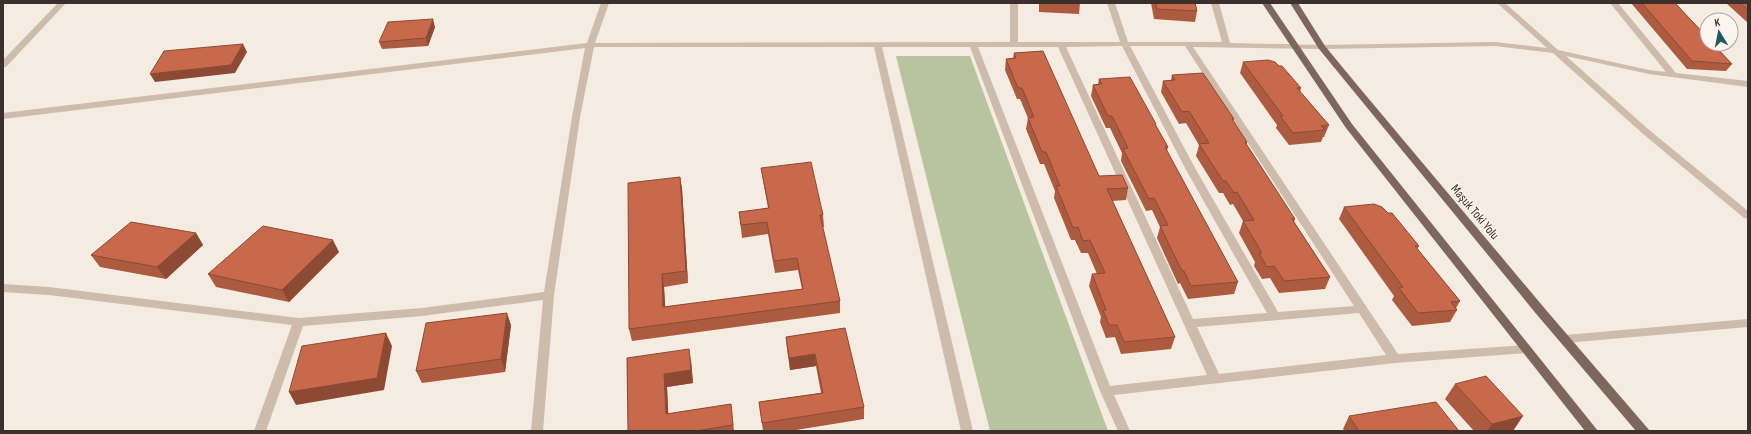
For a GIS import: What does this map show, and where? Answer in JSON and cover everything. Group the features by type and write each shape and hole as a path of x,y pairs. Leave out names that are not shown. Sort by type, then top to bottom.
{"main road":[{"path":"1266,3 1293,46 1349,126 1592,431"},
{"name":"Maşuk Toki Yolu","path":"1294,3 1322,47 1365,101 1644,431"}],"street":[{"path":"3,65 62,3"},
{"path":"537,431 549,295 576,117 590,45 605,3"},
{"path":"1014,3 1014,44"},
{"path":"1111,3 1125,44 1190,168 1275,316"},
{"path":"1215,3 1227,45"},
{"path":"1501,3 1644,131 1748,216"},
{"path":"1614,3 1673,75"},
{"path":"877,44 967,431"},
{"path":"973,44 1106,391 1124,431"},
{"path":"1061,44 1215,379"},
{"path":"3,116 590,45 1187,44 1322,47 1495,44 1553,51 1649,72 1748,84"},
{"path":"1187,44 1395,359"},
{"path":"3,288 49,291 299,322 422,312 549,295"},
{"path":"1189,324 1362,309"},
{"path":"260,431 299,322"},
{"path":"1565,339 1748,323"},
{"path":"1106,391 1395,359 1526,349"}],"green space":[{"path":"896,56 970,56 1108,431 990,431"}],"building":[{"path":"1156,3 1195,3 1197,11 1157,9"},
{"path":"1642,3 1675,3 1699,28 1699,52 1721,52 1732,64 1692,61"},
{"path":"1740,3 1748,3 1748,10"},
{"path":"433,19 426,38 379,42 388,22"},
{"path":"243,44 231,65 150,74 164,51"},
{"path":"1043,51 1099,176 1122,175 1128,188 1107,189 1175,337 1124,342 1117,325 1109,325 1103,310 1106,310 1092,274 1105,273 1090,240 1083,241 1078,227 1073,228 1056,186 1060,186 1046,152 1042,152 1028,118 1034,117 1022,88 1018,88 1006,59 1016,58 1014,53"},
{"path":"1268,60 1282,66 1301,88 1297,88 1329,125 1321,126 1325,130 1293,133 1280,116 1283,116 1243,62"},
{"path":"1203,73 1234,119 1232,119 1247,142 1245,142 1295,219 1292,219 1330,277 1284,281 1274,266 1267,267 1259,253 1262,253 1243,221 1254,220 1237,192 1234,193 1226,181 1223,181 1199,144 1209,143 1189,111 1182,112 1163,81 1175,80 1172,75"},
{"path":"1130,77 1168,147 1165,147 1238,282 1191,286 1184,271 1182,271 1160,226 1168,225 1154,198 1149,199 1123,149 1128,148 1112,116 1108,116 1093,85 1102,84 1099,79"},
{"path":"811,162 823,215 820,215 840,301 629,329 628,183 680,177 686,271 662,274 663,307 803,289 797,258 774,261 767,222 741,225 739,212 769,208 761,168"},
{"path":"1374,204 1382,207 1388,213 1392,213 1419,246 1415,246 1460,301 1451,302 1457,310 1418,313 1399,288 1403,287 1344,207"},
{"path":"131,222 196,233 157,267 91,255"},
{"path":"263,226 333,240 282,290 208,274"},
{"path":"507,313 501,359 416,371 426,323"},
{"path":"845,328 864,407 762,423 759,402 823,393 815,354 789,358 786,337"},
{"path":"386,333 377,378 289,392 302,346"},
{"path":"689,349 691,370 664,374 666,414 731,404 733,425 696,431 628,431 627,358"},
{"path":"1486,376 1523,416 1492,424 1455,384"},
{"path":"1436,402 1459,431 1359,431 1349,416"}]}
